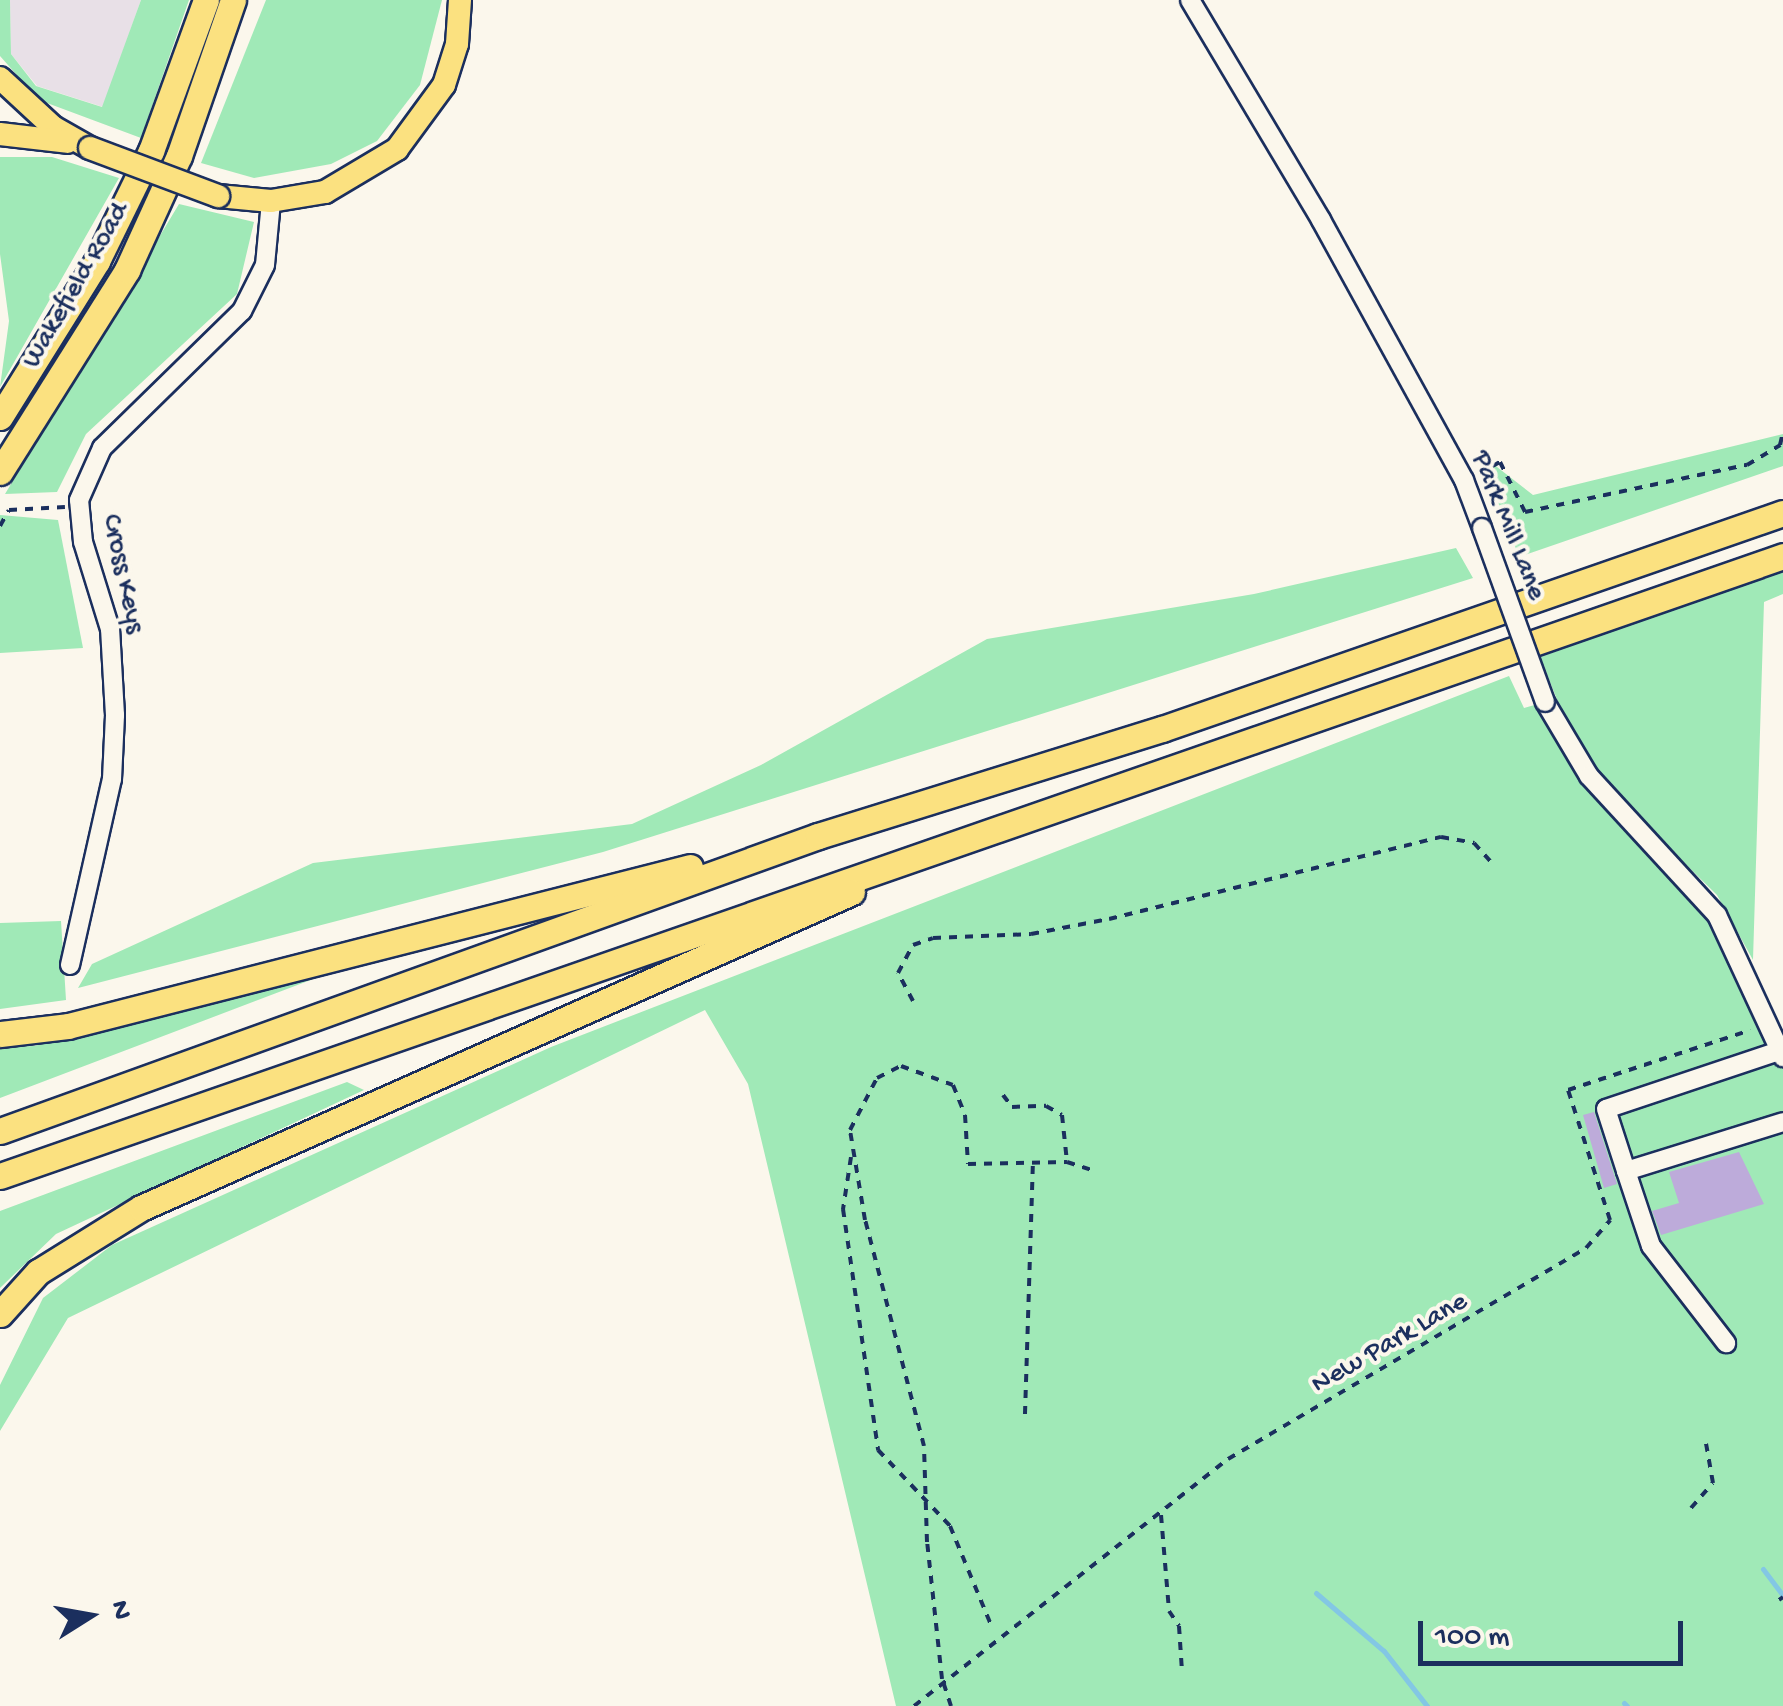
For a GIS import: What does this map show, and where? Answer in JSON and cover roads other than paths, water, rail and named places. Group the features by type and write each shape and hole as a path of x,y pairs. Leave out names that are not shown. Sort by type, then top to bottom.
{"highway":[{"path":"0,417 113,230 151,151 206,0"},
{"path":"191,125 233,0"},
{"path":"191,125 245,0"},
{"name":"Wakefield Road","path":"0,472 127,270 191,125"},
{"path":"0,1131 818,836 1162,728 1783,513"},
{"path":"0,1176 1016,819 1783,556"},
{"path":"0,1314 38,1272 141,1208 1016,819"},
{"path":"0,1034 68,1026 818,836"}],"main road":[{"name":"Wakefield Road","path":"0,134 55,138 218,196 271,200 325,192 397,148 444,84 456,44 460,0"},
{"name":"Wakefield Road","path":"4,85 90,148"}],"street":[{"name":"Park Mill Lane","path":"1190,0 1464,480 1545,702 1589,776 1718,915 1764,1025 1781,1054"},
{"name":"Cross Keys","path":"70,965 112,780 115,715 110,629 83,542 80,506 102,448 242,312 265,265 271,200"},
{"path":"1726,1343 1652,1246 1606,1109 1781,1054"},
{"path":"1626,1171 1783,1122"}],"waterway":[{"path":"1763,1569 1783,1596"},
{"path":"1316,1593 1384,1651 1427,1706"},
{"path":"1624,1703 1627,1706"}]}
